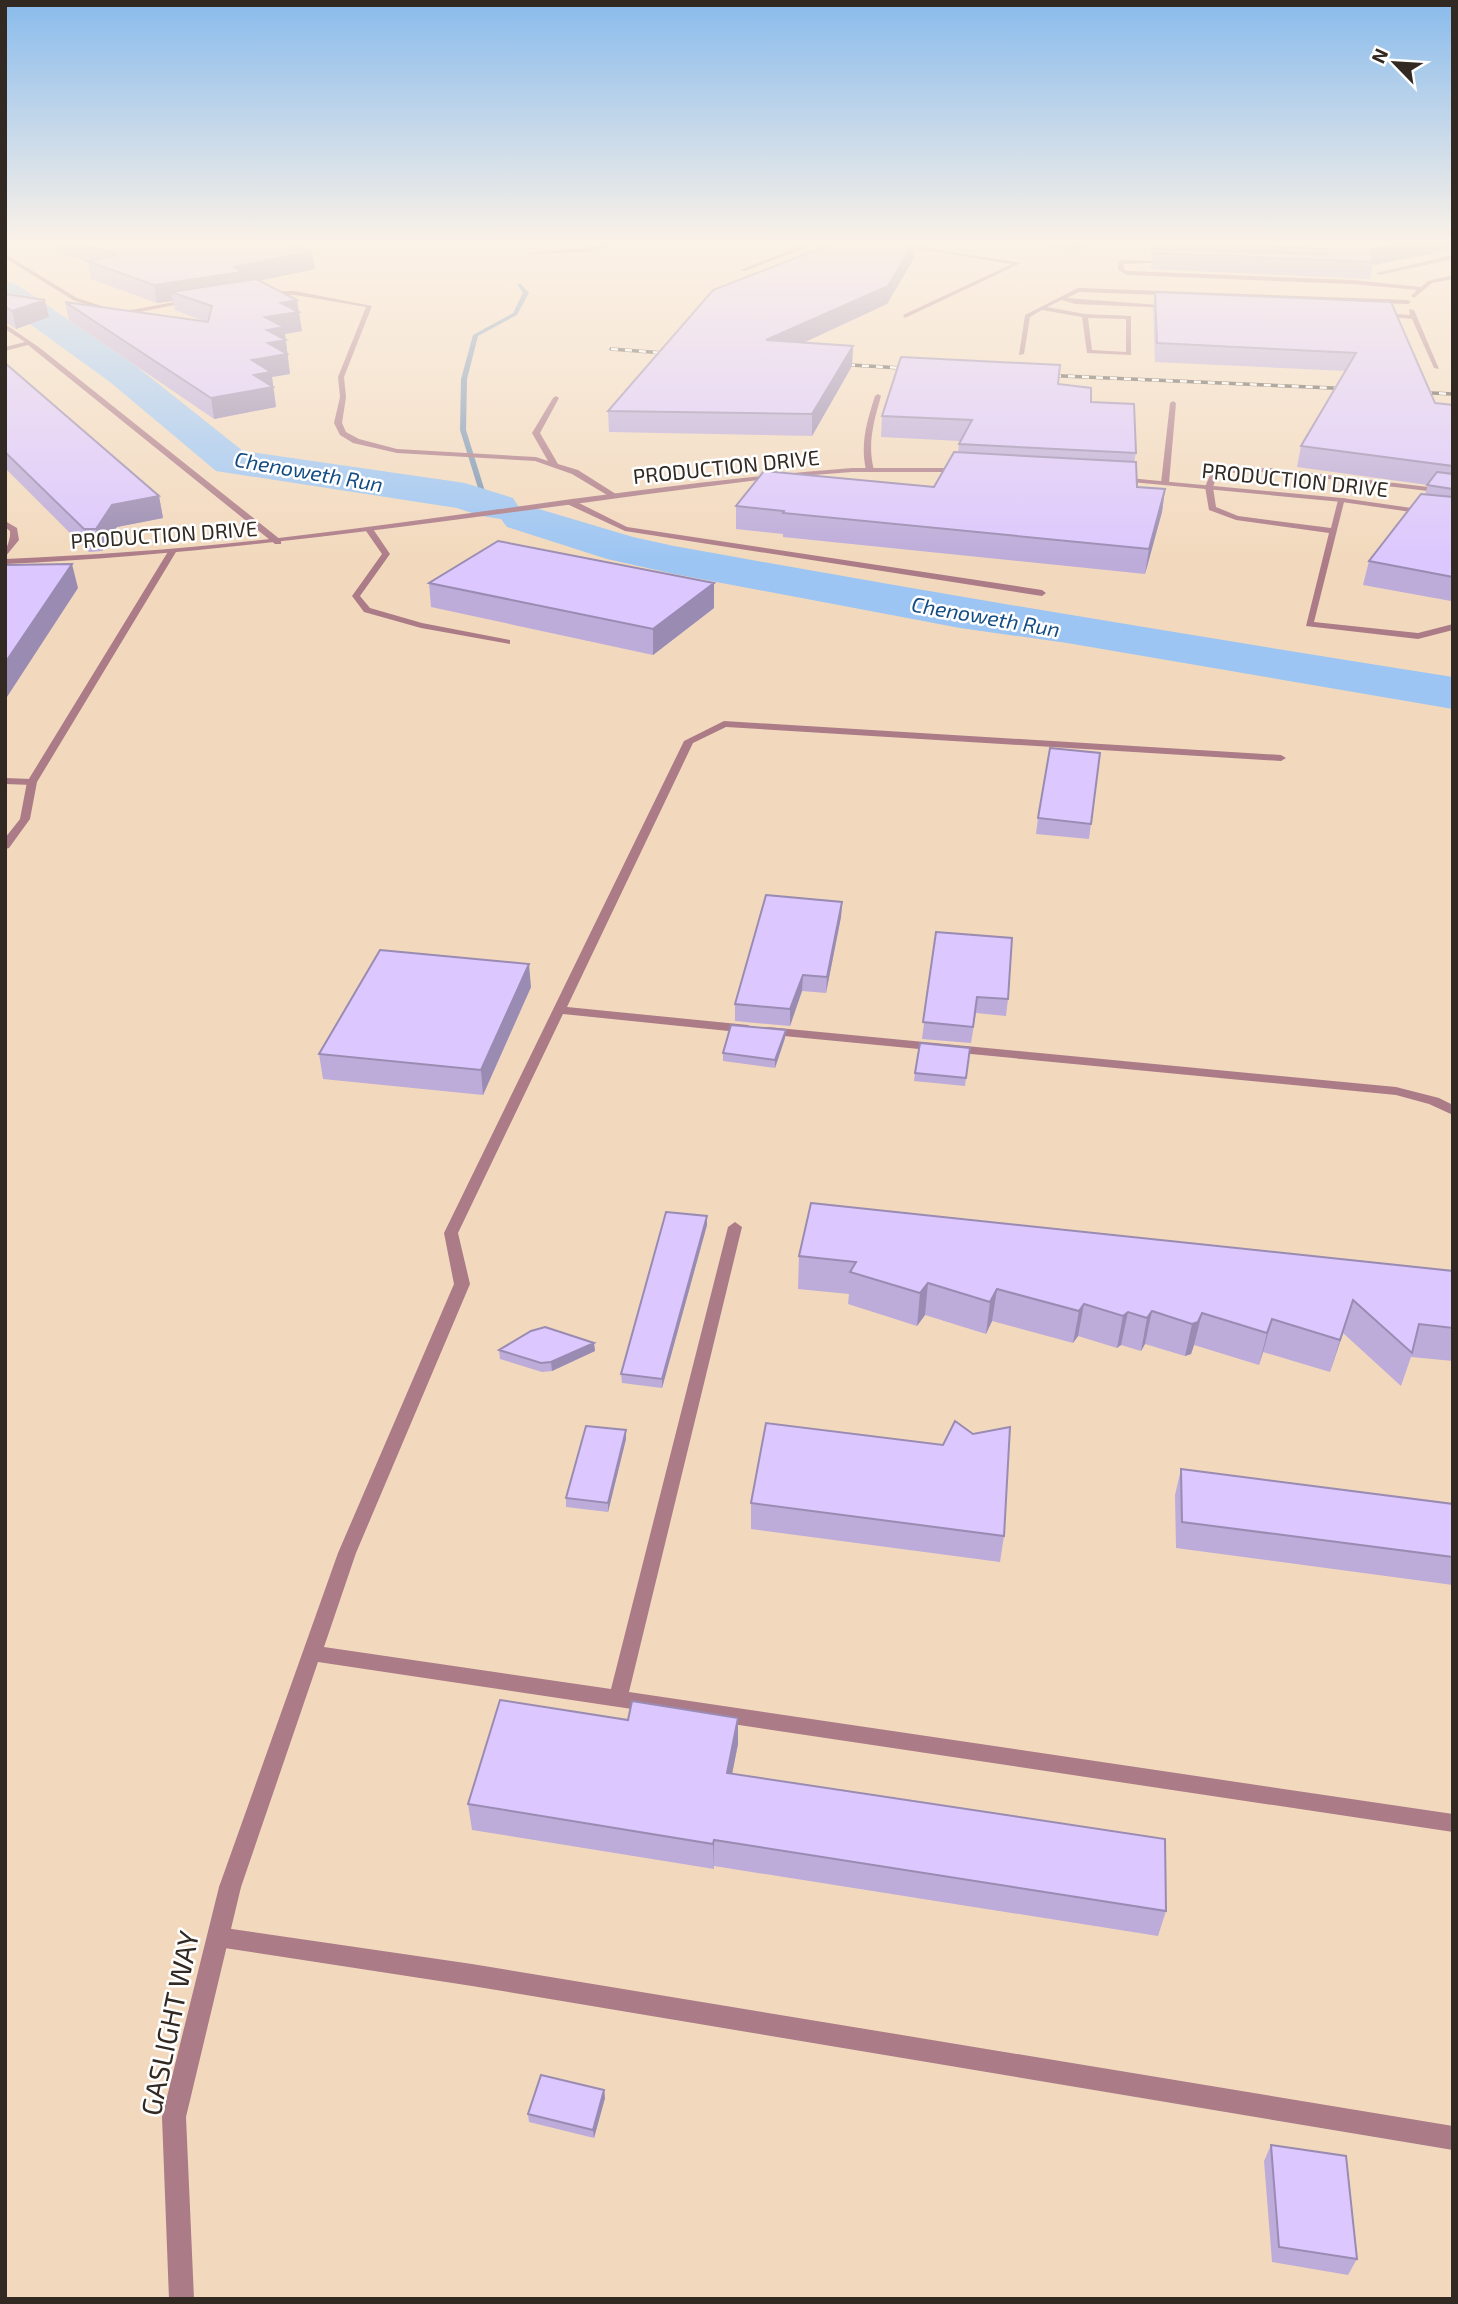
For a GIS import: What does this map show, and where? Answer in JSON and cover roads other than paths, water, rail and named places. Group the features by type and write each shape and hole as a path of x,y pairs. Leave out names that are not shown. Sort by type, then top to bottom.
{"street":[{"path":"36,348 278,542"},
{"path":"353,348 341,377 343,397 338,423 343,433 356,441 376,447 518,457 554,464 575,472 615,496"},
{"path":"1021,354 1022,348"},
{"path":"1088,348 1088,352 1129,354 1129,348"},
{"path":"1428,348 1437,368"},
{"path":"870,470 865,455 866,434 878,396"},
{"path":"554,464 536,433 556,398"},
{"path":"1165,483 1173,403"},
{"name":"PRODUCTION DRIVE","path":"5,562 172,552 278,542 774,476 870,470 971,470"},
{"path":"1334,531 1236,518 1212,508 1209,487 1213,477 1220,472 1270,470 1453,492"},
{"name":"PRODUCTION DRIVE","path":"1114,478 1342,500 1453,516"},
{"path":"1342,500 1309,624 1418,636 1453,626"},
{"path":"570,502 625,529 1042,593"},
{"path":"5,523 14,530 15,540 5,555"},
{"path":"370,531 386,554 356,596 367,610 421,625 507,642"},
{"path":"5,846 25,819 32,782 172,552"},
{"name":"GASLIGHT WAY","path":"182,2299 174,2117 230,1887 347,1553 462,1284 451,1233 689,741 724,724 1281,758"},
{"path":"5,781 32,782"},
{"path":"558,1010 1396,1091 1434,1101 1453,1111"},
{"path":"618,1699 735,1227"},
{"path":"312,1653 1453,1823"},
{"path":"218,1937 472,1975 1453,2137"}],"waterway":[{"name":"Chenoweth Run","path":"85,348 123,374 231,462 465,496 497,507"},
{"path":"473,348 464,379 463,430 485,501"},
{"name":"Chenoweth Run","path":"523,518 623,549 674,560 960,613 1067,628 1453,693"}],"railway":[{"path":"611,349 677,354"},
{"path":"834,364 918,369"},
{"path":"1040,375 1355,389"},
{"path":"1411,392 1453,394"}]}
